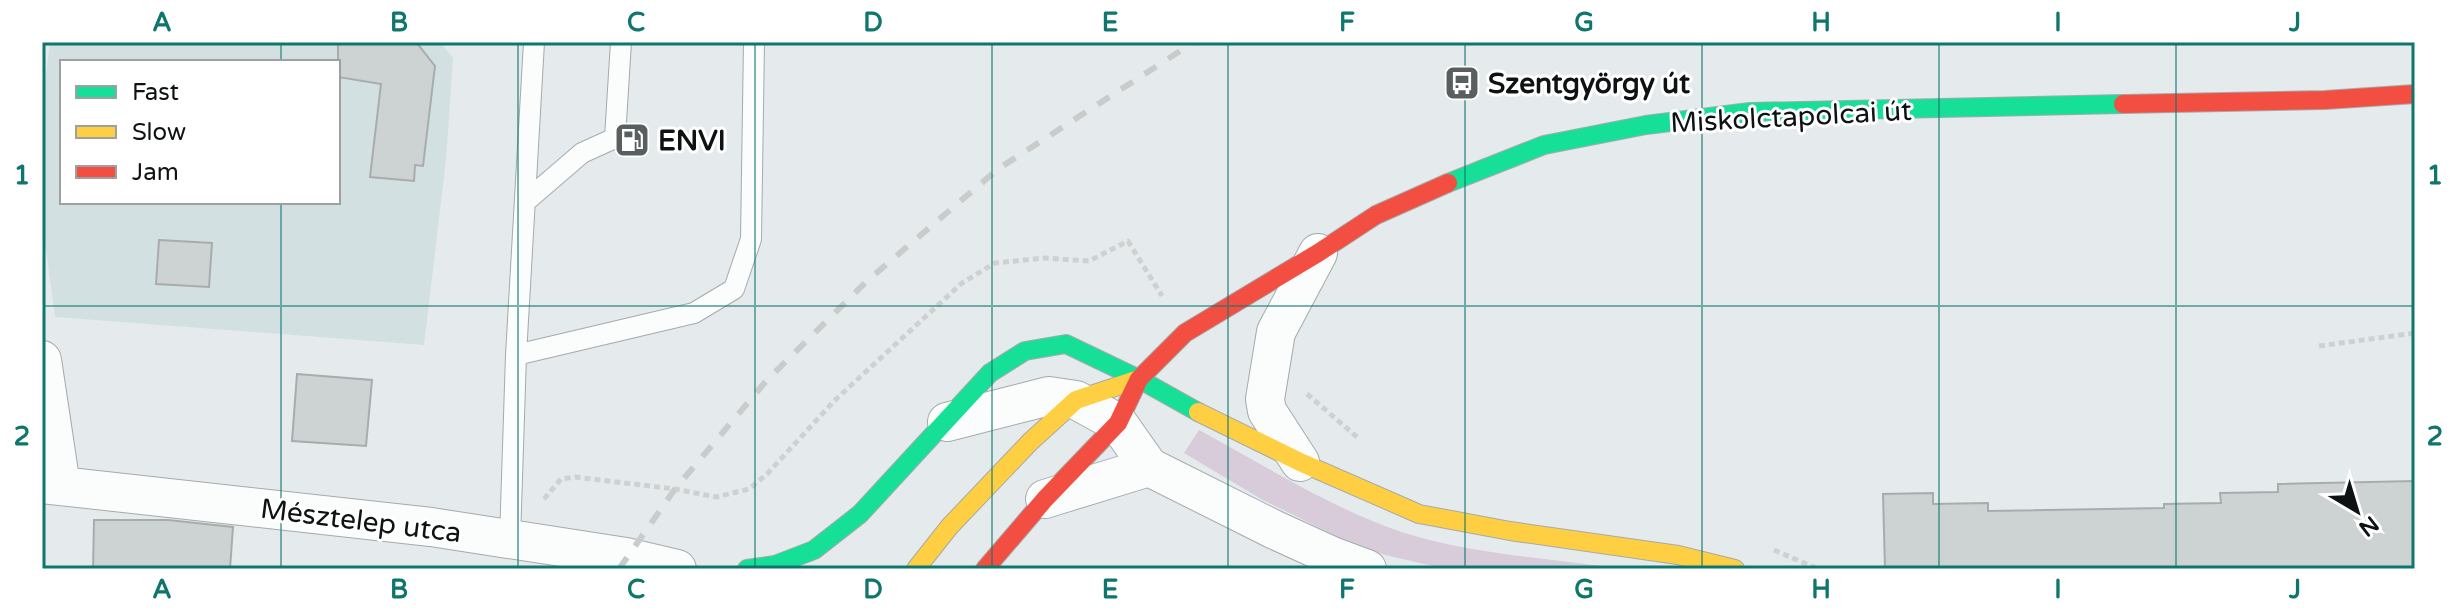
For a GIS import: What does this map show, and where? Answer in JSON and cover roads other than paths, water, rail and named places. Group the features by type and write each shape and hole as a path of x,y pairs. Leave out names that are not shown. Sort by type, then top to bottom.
{"street":[{"name":"Miskolctapolcai út","path":"985,569 1045,499 1118,423 1139,379 1185,333 1376,215 1544,145 1646,125 1750,112 2325,100 2415,94"},
{"path":"1300,462 1267,411 1265,399 1276,332 1318,253"},
{"path":"747,569 775,565 814,550 860,514 990,373 1025,351 1066,344 1139,379 1196,413 1419,514 1510,531 1678,555 1735,569"},
{"path":"42,360 52,485"},
{"name":"Miskolctapolcai út","path":"916,569 960,516 1030,442 1076,400 1139,379"},
{"path":"947,422 1049,396 1076,400 1118,423 1149,467 1275,530 1367,569"},
{"path":"1045,499 1149,467"},
{"name":"Mésztelep utca","path":"52,485 431,527 626,557 677,569"}],"lane":[{"path":"510,539 516,355 534,42"},
{"path":"525,202 582,153 615,138 621,42"},
{"path":"516,355 694,313 734,289 751,239 754,42"}],"railway":[{"path":"619,569 675,489 767,380 867,281 998,169 1194,42"}],"place":[{"name":"Szentgyörgy út","path":"1462,83"},
{"name":"ENVI","path":"632,140"}]}
